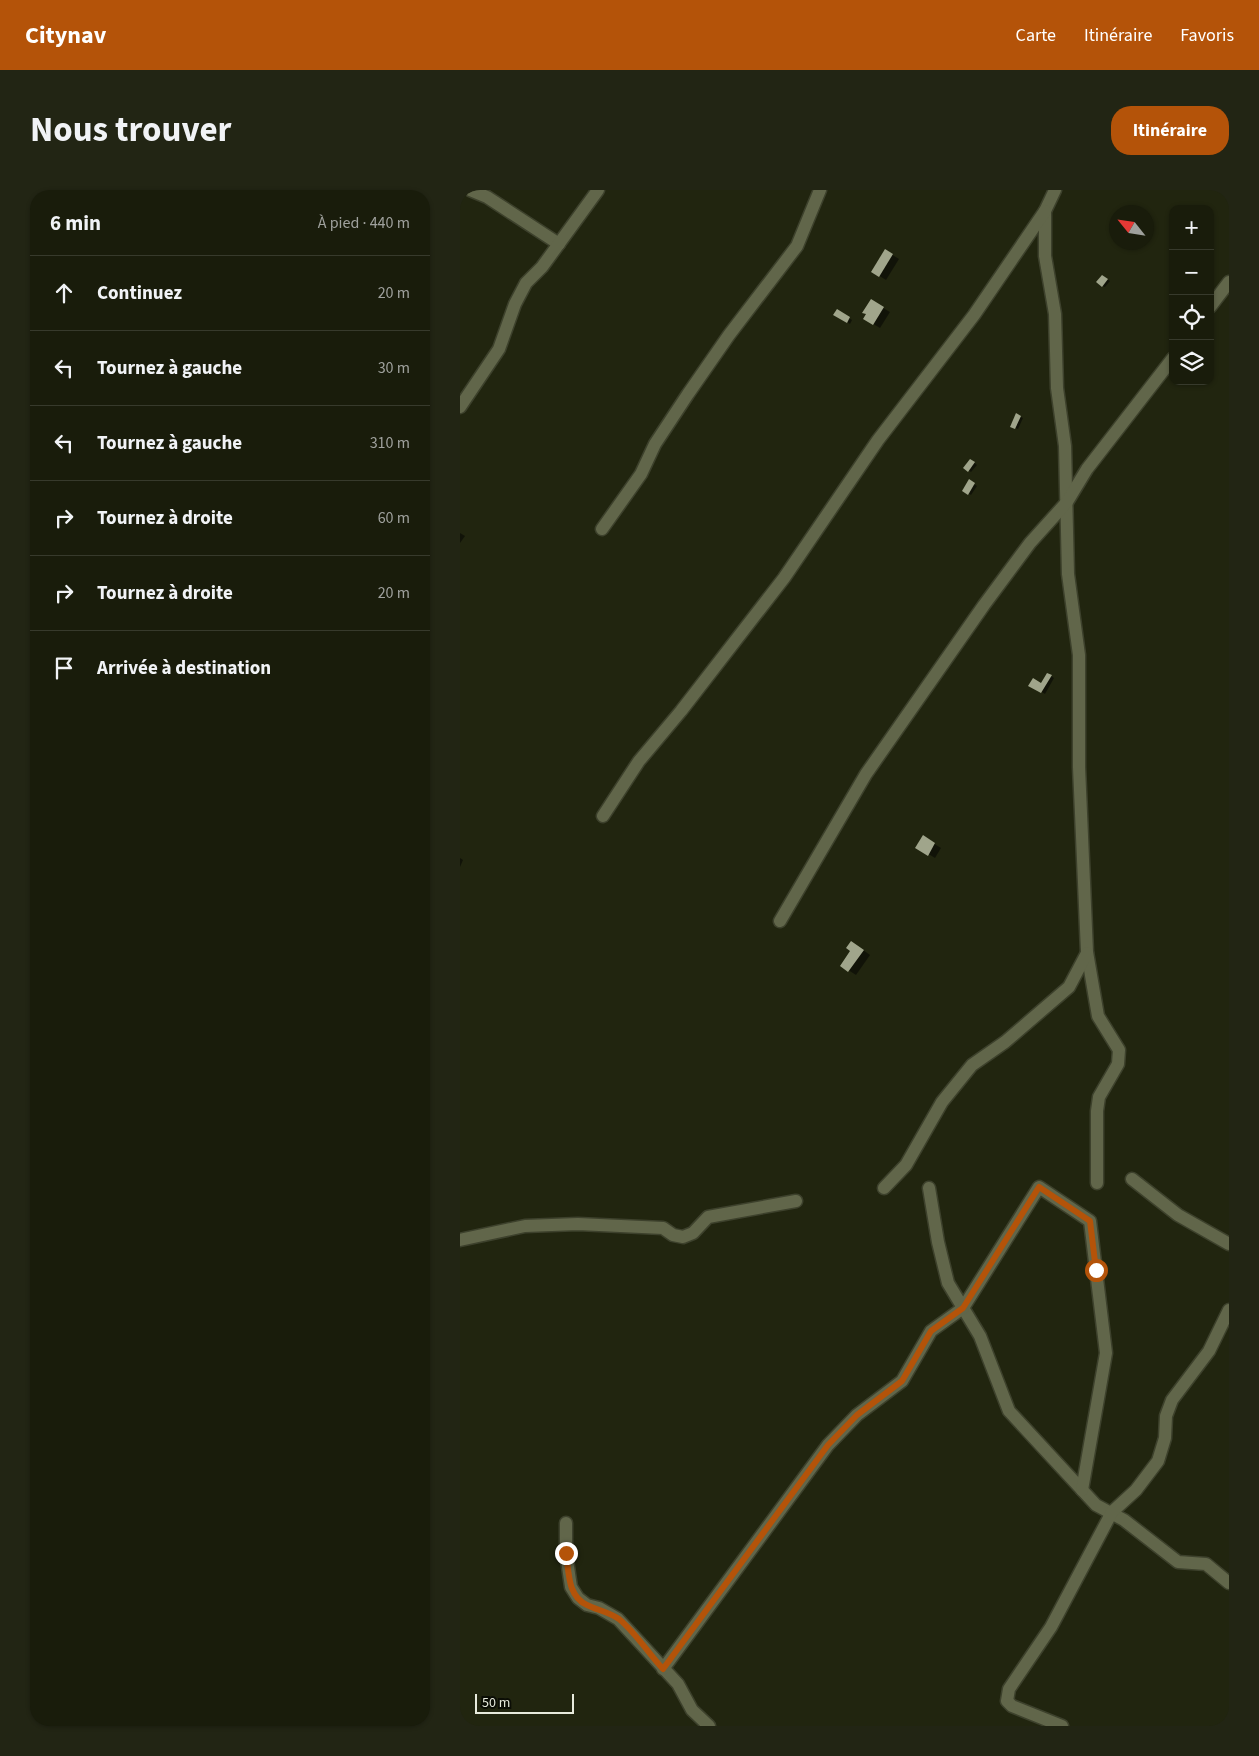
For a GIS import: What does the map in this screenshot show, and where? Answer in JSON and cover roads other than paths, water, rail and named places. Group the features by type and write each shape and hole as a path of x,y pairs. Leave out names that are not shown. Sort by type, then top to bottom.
{"street":[{"path":"470,190 487,198 559,244"},
{"path":"460,407 499,349 515,304 526,283 559,244 598,190"},
{"path":"602,530 641,474 655,444 688,394 729,335 797,246 820,190"},
{"path":"603,816 639,760 681,711 808,547 840,493 974,315 1045,211 1056,190"},
{"path":"1045,211 1045,256 1055,314 1057,388 1065,446 1068,574 1079,655 1079,766 1088,952 1098,1016 1119,1050 1118,1064 1099,1097 1097,1111 1097,1183"},
{"path":"1214,302 1229,282"},
{"path":"780,920 866,774 984,605 1030,543 1067,502 1087,469 1169,363"},
{"path":"884,1188 906,1165 942,1102 972,1065 1005,1042 1069,987 1088,952"},
{"path":"1132,1179 1178,1215 1229,1244"},
{"path":"663,1669 828,1445 857,1415 902,1381 931,1331 963,1308 1039,1187 1090,1221 1106,1353 1082,1490"},
{"path":"929,1188 938,1242 948,1283 980,1336 1009,1411 1096,1504 1112,1512 1178,1562 1206,1564 1229,1583"},
{"path":"460,1240 525,1226 578,1224 663,1228 673,1235 683,1237 692,1233 708,1218 796,1201"},
{"path":"1062,1726 1012,1706 1007,1701 1007,1696 1051,1627 1112,1512 1136,1490 1158,1461 1165,1438 1166,1416 1172,1400 1209,1351 1229,1310"},
{"path":"566,1523 566,1553 571,1587 578,1598 587,1605 599,1608 618,1618 678,1684 692,1710 709,1726"}]}
